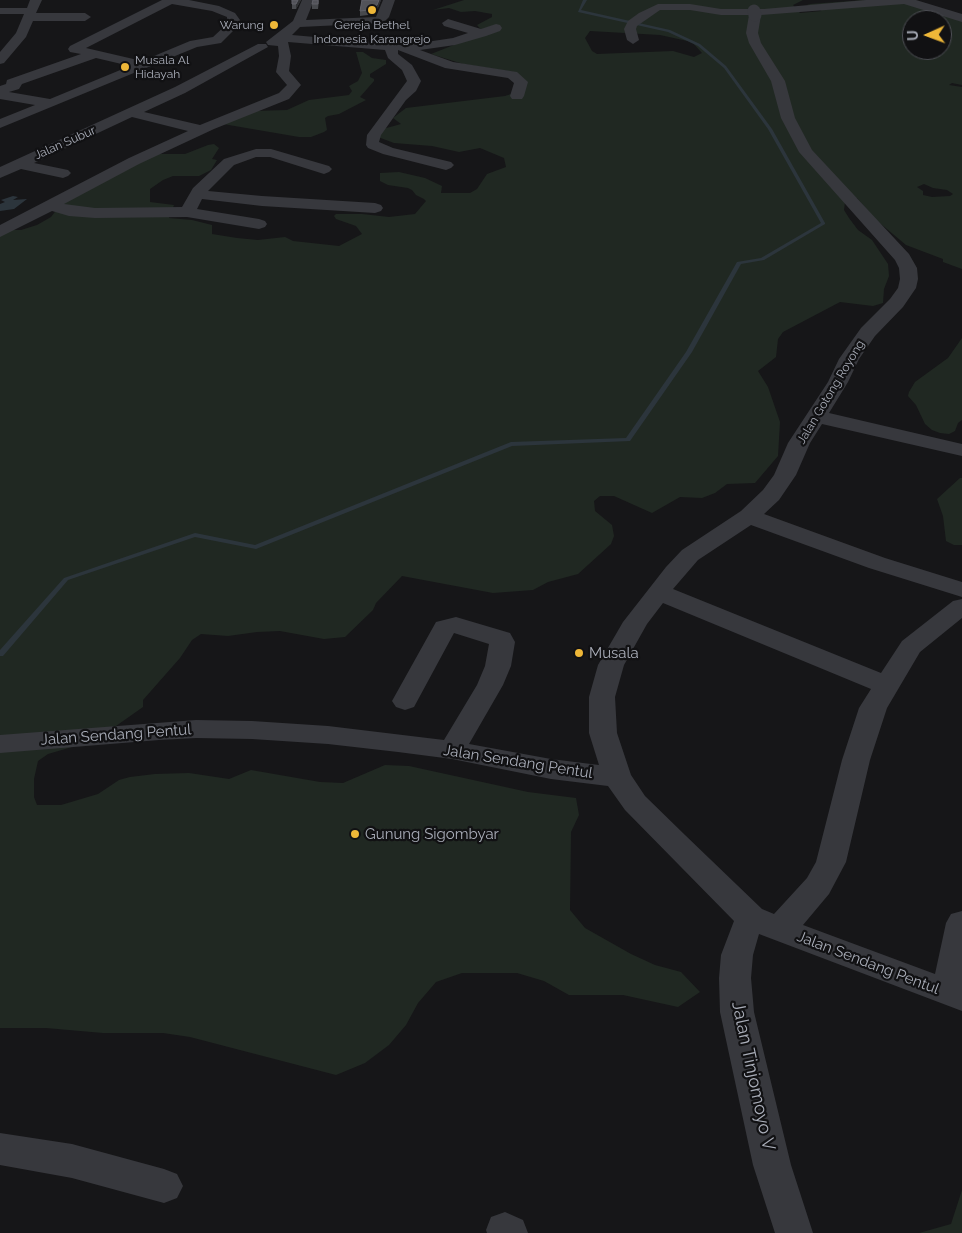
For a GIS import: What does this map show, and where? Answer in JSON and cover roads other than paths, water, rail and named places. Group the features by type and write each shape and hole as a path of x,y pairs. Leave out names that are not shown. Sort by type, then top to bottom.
{"street":[{"path":"144,64 74,49 174,0 234,12 233,25 217,40"},
{"path":"298,24 308,0"},
{"path":"298,24 379,20 383,17 389,0"},
{"path":"633,40 630,29 633,22 658,7 681,6 721,12 764,12 907,0 962,18"},
{"name":"Jalan Gotong Royong","path":"617,777 603,733 602,697 611,665 636,622 674,572 690,555 749,516 780,484 799,443 859,344 903,294 909,279 908,268 903,258 806,152 788,118 778,81 755,43 752,33 752,9"},
{"path":"0,60 22,34 32,10"},
{"path":"0,11 32,10 86,16"},
{"path":"448,23 482,33"},
{"name":"Jalan Subur","path":"0,173 130,113 262,48 298,24"},
{"path":"406,49 455,41 496,28"},
{"path":"279,38 367,46 392,46 406,49 450,65 512,75 520,82 517,96"},
{"path":"0,232 134,161 246,110 284,96 293,88 293,82 282,72 285,56 284,45 279,38"},
{"path":"0,124 197,43 217,40 262,48"},
{"path":"392,46 392,55 407,68 414,81 411,88 400,98 374,135 372,142 374,145 388,150 446,165"},
{"path":"0,91 14,86 12,83 17,81 94,54"},
{"path":"0,95 51,103"},
{"path":"130,113 167,120 201,130"},
{"path":"187,212 197,194 229,162 248,155 271,153 324,169"},
{"path":"18,164 64,173"},
{"path":"197,194 252,201 375,208"},
{"path":"49,205 69,211 95,213 187,212 259,224"},
{"path":"816,416 962,450"},
{"path":"749,516 877,563 962,590"},
{"path":"658,592 886,685"},
{"name":"Jalan Tinjomoyo V","path":"794,1233 772,1165 737,1012 735,978 737,955 742,935 765,924 818,886 831,862 856,760 873,708 911,647 962,606"},
{"path":"405,701 445,627 456,625 498,636 501,639 498,666 490,685 452,750"},
{"name":"Jalan Sendang Pentul","path":"0,744 159,731 224,730 328,735 452,750 551,769 617,777 636,803 674,843 765,924 954,995"},
{"path":"954,995 962,923"},
{"path":"0,1149 72,1161 164,1186"}],"waterway":[{"path":"0,654 66,579 195,535 256,547 511,444 628,440 689,352 739,263 762,259 823,223 770,129 725,67 699,45 669,31 579,11 585,0"}],"place":[{"name":"Gereja Bethel Indonesia Karangrejo","path":"372,10"},
{"name":"Warung","path":"274,25"},
{"name":"Musala Al Hidayah","path":"125,67"},
{"name":"Musala","path":"579,653"},
{"name":"Gunung Sigombyar","path":"355,834"}]}
